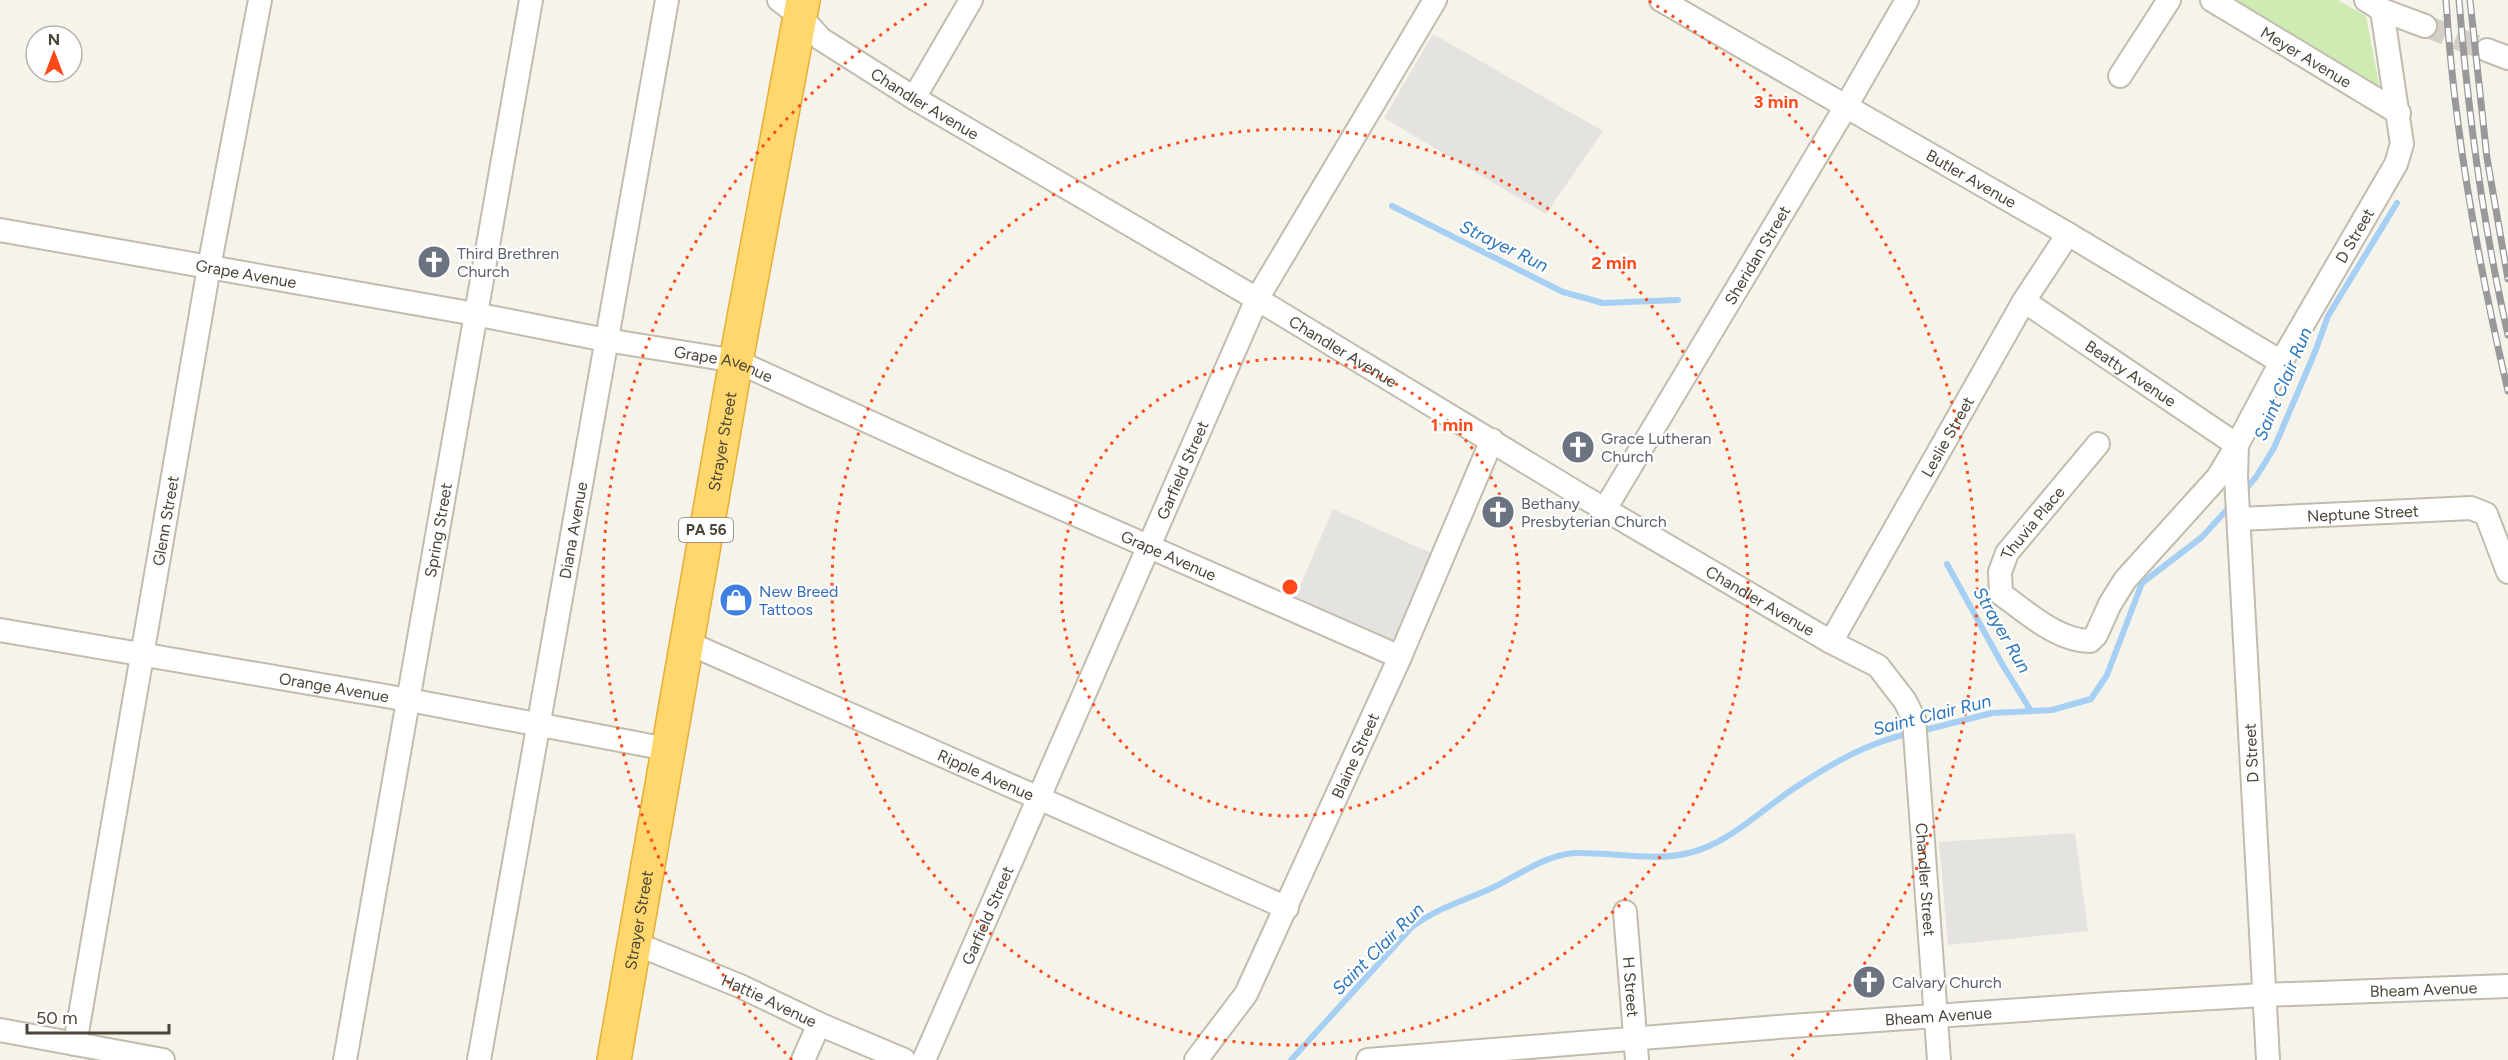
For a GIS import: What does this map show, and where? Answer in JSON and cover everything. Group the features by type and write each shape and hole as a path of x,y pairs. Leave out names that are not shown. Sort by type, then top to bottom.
{"highway":[{"name":"Strayer Street","path":"614,1060 736,361 794,5"}],"street":[{"name":"Glenn Street","path":"75,1044 209,267 260,0"},
{"name":"Spring Street","path":"345,1060 531,0"},
{"name":"Diana Avenue","path":"479,1060 667,0"},
{"path":"914,98 971,0"},
{"name":"Garfield Street","path":"924,1060 1037,797 1150,546 1257,299 1435,0"},
{"name":"Butler Avenue","path":"1660,0 2068,234 2281,362"},
{"name":"Sheridan Street","path":"1605,510 1907,0"},
{"path":"2120,76 2169,0"},
{"name":"Meyer Avenue","path":"2212,0 2399,113"},
{"name":"Chandler Avenue","path":"794,5 821,39 914,98 1257,299 1605,510 1831,642 1878,666 1910,710"},
{"path":"2374,5 2425,26"},
{"name":"D Street","path":"2079,641 2090,641 2096,635 2110,604 2125,580 2218,477 2281,362 2396,164 2403,144 2399,113 2374,5"},
{"name":"Grape Avenue","path":"0,230 476,314 606,340 736,361 961,464 1400,657"},
{"name":"Leslie Street","path":"1831,642 2024,301 2068,234"},
{"name":"Beatty Avenue","path":"2024,301 2237,445"},
{"name":"Blaine Street","path":"1196,1060 1246,994 1400,657 1492,440"},
{"name":"Thuvia Place","path":"2079,641 2059,634 2001,594 2000,572 2007,553 2098,444"},
{"name":"D Street","path":"2237,445 2236,476 2268,1060"},
{"name":"Neptune Street","path":"2239,515 2471,508 2486,514 2508,572"},
{"name":"Orange Avenue","path":"0,630 409,700 667,749"},
{"name":"Ripple Avenue","path":"686,642 1287,908"},
{"name":"Chandler Street","path":"1910,710 1916,748 1939,1060"},
{"name":"H Street","path":"1625,912 1637,1049"},
{"name":"Hattie Avenue","path":"634,943 740,986 819,1024 904,1060"},
{"name":"Bheam Avenue","path":"1368,1060 1637,1049 1936,1018 2264,995 2508,986"},
{"path":"803,1060 819,1024"},
{"path":"0,1030 75,1044 116,1055 163,1060"}],"green space":[{"path":"2234,0 2338,0 2366,16 2380,89"}],"shaded area":[{"path":"1433,34 1603,131 1546,214 1384,118"},
{"path":"1333,509 1431,553 1392,644 1294,600"},
{"path":"2075,833 2088,931 1948,945 1939,842"}],"waterway":[{"name":"Saint Clair Run","path":"2243,492 2256,477 2274,448 2328,316 2397,203"},
{"name":"Strayer Run","path":"1392,206 1563,292 1603,303 1678,300"},
{"name":"Saint Clair Run","path":"1921,731 1992,713 2052,710 2091,699 2107,675 2142,583 2202,537 2232,504"},
{"name":"Strayer Run","path":"1947,564 2002,664 2031,711"},
{"name":"Saint Clair Run","path":"1291,1060 1411,928 1430,915 1492,888 1553,857 1575,853 1661,857 1675,856 1704,848 1731,834 1793,789 1835,763 1879,742 1911,733"}],"tunnel":[{"path":"2425,26 2487,50"}],"railway":[{"path":"2446,0 2461,148 2477,246 2508,391"},
{"path":"2459,0 2478,169 2491,252 2508,335"},
{"path":"2470,0 2487,158 2508,279"}],"place":[{"name":"Third Brethren Church","path":"434,262"},
{"name":"Grace Lutheran Church","path":"1578,447"},
{"name":"Bethany Presbyterian Church","path":"1498,512"},
{"name":"New Breed Tattoos","path":"736,600"},
{"name":"Calvary Church","path":"1869,982"}]}
